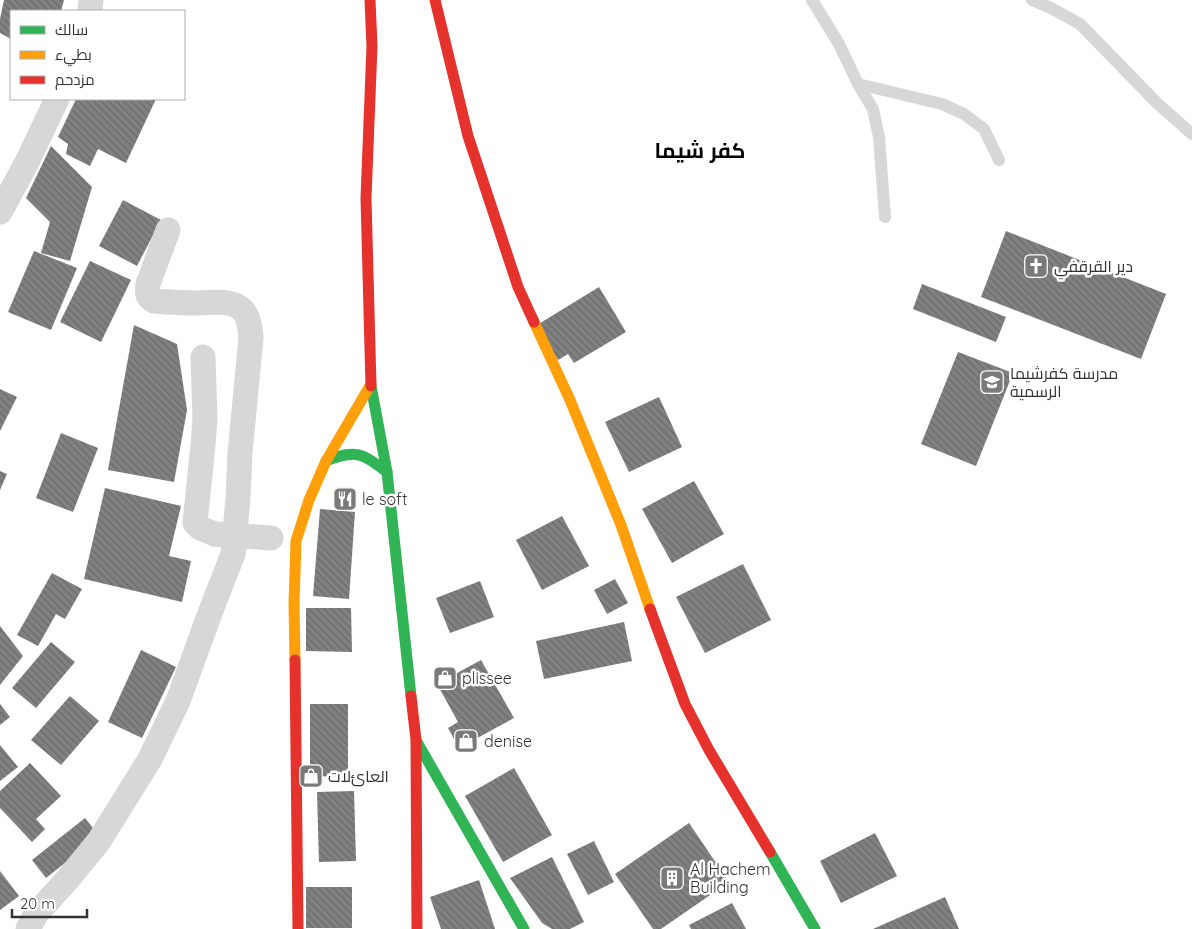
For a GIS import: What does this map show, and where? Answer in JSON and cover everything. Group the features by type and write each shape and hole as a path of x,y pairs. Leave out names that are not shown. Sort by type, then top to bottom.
{"street":[{"path":"370,0 372,46 366,198 372,384 387,472 416,740 417,929"},
{"path":"435,0 468,136 518,287 570,400 621,525 655,624 686,704 709,750 815,929"},
{"path":"0,212 27,162 57,100"},
{"path":"28,929 36,914 99,841 150,759 178,701 233,554 251,338 250,325 248,317 242,310 228,303 154,301 150,299 147,290 168,230"},
{"path":"203,358 205,419 195,522 200,528 215,534 296,541"},
{"path":"298,929 294,614 296,541 309,500 326,460 372,384"},
{"path":"326,460 352,452 362,454 387,472"},
{"path":"416,740 524,929"}],"lane":[{"path":"812,0 839,44 858,84 873,109 879,138 884,217"},
{"path":"1032,0 1080,24 1157,103 1192,134"},
{"path":"858,84 942,104 964,114 984,129 999,160"}],"building":[{"path":"4,0 64,0 61,10 10,10 10,38 0,33 0,19"},
{"path":"76,100 156,100 126,163 98,149 90,166 66,154 68,144 58,137"},
{"path":"51,146 92,187 70,261 41,253 50,222 26,198"},
{"path":"123,200 161,220 137,266 99,246"},
{"path":"1006,231 1166,294 1141,359 981,297"},
{"path":"34,251 77,268 51,330 8,312"},
{"path":"90,261 131,280 101,342 60,322"},
{"path":"922,284 1006,317 996,342 913,309"},
{"path":"599,287 626,332 574,363 568,354 558,360 537,325"},
{"path":"134,325 177,344 187,410 174,482 108,470"},
{"path":"958,352 1013,373 976,466 921,444"},
{"path":"0,389 17,397 0,431"},
{"path":"659,397 682,447 629,472 605,422"},
{"path":"61,433 98,448 73,512 36,498"},
{"path":"0,471 7,474 0,490"},
{"path":"694,481 724,534 672,563 642,509"},
{"path":"105,488 181,506 169,556 191,561 182,602 84,579"},
{"path":"320,509 355,512 349,599 313,596"},
{"path":"562,516 589,566 542,590 516,540"},
{"path":"743,564 771,620 705,653 676,597"},
{"path":"52,573 82,589 65,619 56,614 38,646 17,635"},
{"path":"615,579 628,603 607,614 594,590"},
{"path":"480,581 494,617 450,633 436,598"},
{"path":"306,608 351,608 352,652 306,651"},
{"path":"624,622 632,661 544,679 536,641"},
{"path":"0,626 23,656 0,685"},
{"path":"51,642 75,662 36,708 12,688"},
{"path":"141,650 176,667 142,738 108,722"},
{"path":"481,660 514,718 459,748 448,728 458,722 437,684"},
{"path":"70,696 99,721 61,765 31,740"},
{"path":"0,704 10,717 0,725"},
{"path":"310,704 348,704 348,777 310,776"},
{"path":"0,745 18,767 0,781"},
{"path":"30,763 61,796 36,819 45,829 32,842 0,808 0,791"},
{"path":"514,768 552,835 503,862 465,796"},
{"path":"354,791 356,861 319,862 317,792"},
{"path":"85,818 99,836 46,878 32,860"},
{"name":"Al Hachem Building","path":"689,823 729,882 661,929 653,929 615,874"},
{"path":"875,833 897,876 841,903 820,861"},
{"path":"594,841 614,882 588,895 567,854"},
{"path":"552,857 584,922 570,929 552,929 542,923 510,878"},
{"path":"0,871 19,896 0,910"},
{"path":"479,880 495,929 441,929 430,897"},
{"path":"306,887 352,887 352,928 306,928"},
{"path":"945,897 959,929 873,929"},
{"path":"732,903 746,929 691,929 689,925"}],"traffic: fast":[{"path":"371,386 387,472 411,696"},
{"path":"326,461 345,455 358,455 365,457 387,472"},
{"path":"417,742 524,929"},
{"path":"770,852 815,929"}],"traffic: slow":[{"path":"534,322 570,400 621,525 650,609"},
{"path":"295,660 296,541 309,500 326,461 371,384"}],"traffic: jam":[{"path":"370,0 372,46 366,198 371,386"},
{"path":"435,0 468,136 518,287 534,322"},
{"path":"650,609 685,704 709,750 770,852"},
{"path":"295,660 298,929"},
{"path":"411,696 416,740 417,929"}],"place":[{"name":"دير القرقفي","path":"1036,266"},
{"name":"مدرسة كفرشيما الرسمية","path":"992,382"},
{"name":"le soft","path":"345,499"},
{"name":"plissee","path":"445,678"},
{"name":"denise","path":"466,741"},
{"name":"العائﻻت","path":"311,776"},
{"name":"Al Hachem Building","path":"672,878"}],"district":[{"name":"كفر شيما","path":"700,150"}]}
